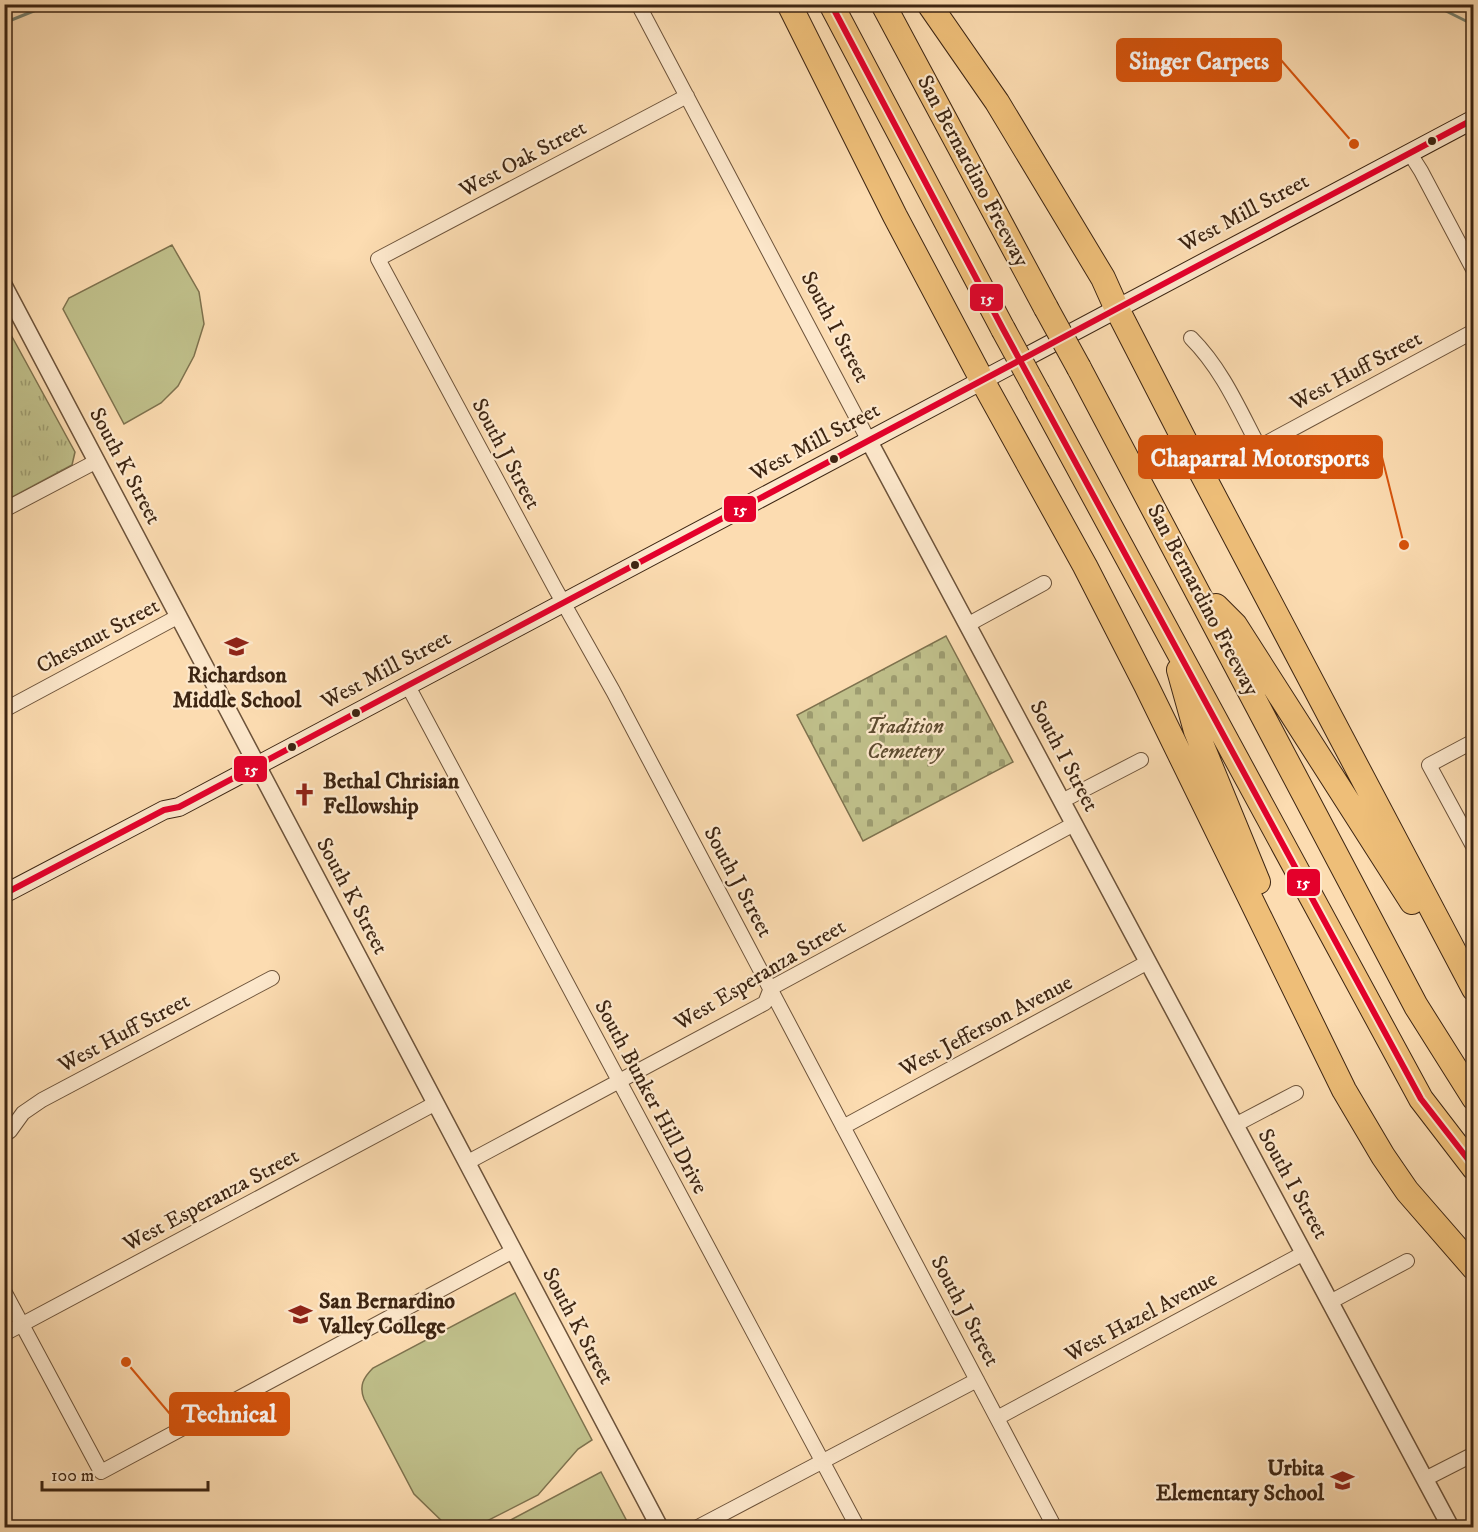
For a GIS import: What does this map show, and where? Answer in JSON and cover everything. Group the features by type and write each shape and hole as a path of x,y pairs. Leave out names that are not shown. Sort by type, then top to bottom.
{"highway":[{"path":"789,4 895,216 1079,555 1146,685 1344,1090 1395,1173 1473,1268"},
{"name":"San Bernardino Freeway","path":"831,4 1038,393 1421,1099 1473,1168"},
{"name":"San Bernardino Freeway","path":"884,4 1196,587 1416,1006 1473,1098"},
{"path":"930,4 997,102 1103,278 1190,452 1473,989"},
{"path":"1196,587 1235,625 1421,917 1473,1007"},
{"path":"1168,630 1196,731 1261,890 1321,1022 1376,1127 1422,1196 1441,1231"}],"main road":[{"name":"West Mill Street","path":"4,894 164,810 179,807 1473,118"},
{"name":"West Mill Street","path":"4,907 170,820 179,807"}],"street":[{"name":"South I Street","path":"638,4 967,625 1451,1527"},
{"name":"West Oak Street","path":"378,259 687,96"},
{"path":"1409,152 1473,271"},
{"name":"South J Street","path":"378,259 613,692 1055,1527"},
{"name":"South K Street","path":"4,286 660,1527"},
{"name":"West Huff Street","path":"1191,338 1207,354 1221,374 1259,447 1473,331"},
{"path":"4,510 97,461"},
{"path":"967,625 1044,583"},
{"name":"Chestnut Street","path":"4,710 179,616"},
{"name":"South Bunker Hill Drive","path":"408,686 858,1527"},
{"path":"1473,741 1429,765 1473,848"},
{"path":"1062,801 1141,760"},
{"name":"West Esperanza Street","path":"468,1162 765,1003 771,988 1074,824"},
{"name":"West Jefferson Avenue","path":"843,1127 1148,962"},
{"name":"West Huff Street","path":"4,1135 10,1131 23,1113 42,1100 272,978"},
{"path":"1235,1125 1296,1093"},
{"name":"West Esperanza Street","path":"4,1334 436,1103"},
{"path":"4,1291 101,1472 513,1251"},
{"name":"West Hazel Avenue","path":"998,1418 1304,1253"},
{"path":"1330,1302 1407,1261"},
{"path":"696,1527 977,1380"},
{"path":"1425,1479 1473,1454"}],"green space":[{"path":"172,245 199,292 204,324 194,356 178,386 161,403 124,424 63,309 69,298"},
{"path":"4,322 75,452 72,465 5,501"},
{"name":"Tradition Cemetery","path":"946,636 1013,762 863,841 797,715"},
{"path":"515,1293 592,1440 578,1449 538,1495 475,1527 448,1527 414,1494 364,1399 363,1382 373,1368"},
{"path":"601,1472 630,1527 510,1527 507,1522"}],"waterway":[{"path":"4,23 51,4"},
{"path":"1432,4 1474,25"}],"transit line":[{"name":"15","path":"831,4 1003,329 1421,1099 1474,1167"},
{"name":"15","path":"4,894 164,810 179,807 1474,119"}],"place":[{"name":"Singer Carpets","path":"1354,144"},
{"name":"Chaparral Motorsports","path":"1404,545"},
{"name":"Richardson Middle School","path":"237,646"},
{"name":"Bethal Chrisian Fellowship","path":"305,794"},
{"name":"San Bernardino Valley College","path":"301,1314"},
{"name":"Technical","path":"126,1362"},
{"name":"Urbita Elementary School","path":"1342,1481"}]}
